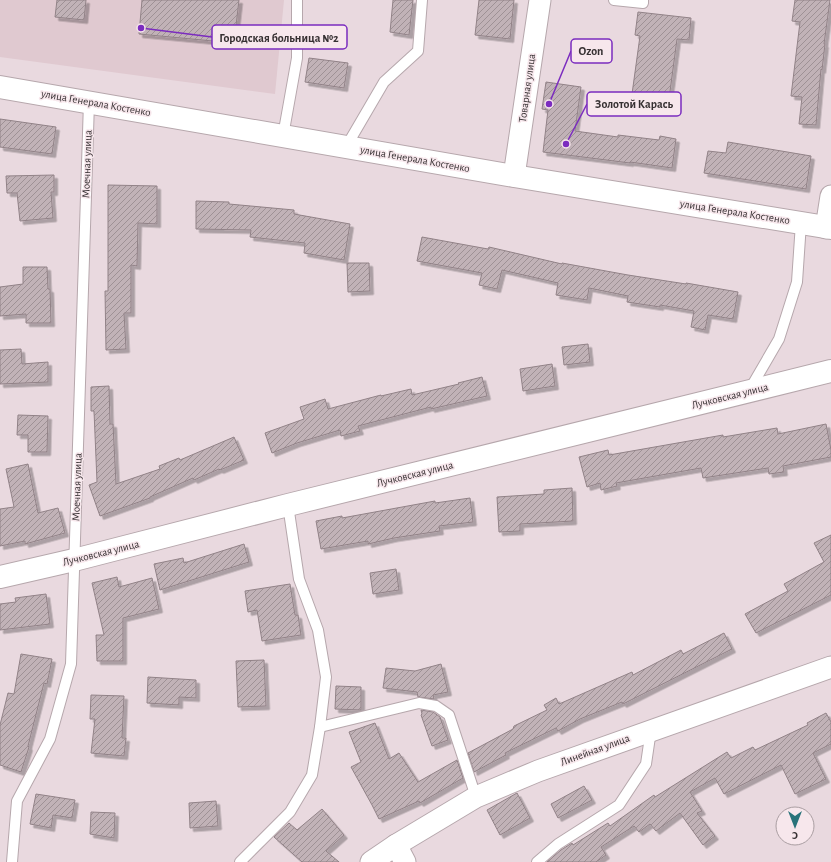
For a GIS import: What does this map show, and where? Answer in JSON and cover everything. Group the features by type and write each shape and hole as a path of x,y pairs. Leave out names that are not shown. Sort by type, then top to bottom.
{"street":[{"name":"Товарная улица","path":"514,176 540,0"},
{"name":"улица Генерала Костенко","path":"0,87 514,176 829,228"},
{"path":"829,228 831,196"},
{"name":"Лучковская улица","path":"0,577 74,560 831,371"},
{"name":"Линейная улица","path":"371,862 400,854 476,797 538,771 831,667"}],"lane":[{"path":"283,136 297,58 297,0"},
{"path":"346,147 384,82 418,50 422,0"},
{"path":"614,0 643,3 643,0"},
{"name":"Моечная улица","path":"12,862 18,801 50,739 71,664 89,102"},
{"path":"749,391 779,339 795,289 797,282 801,223"},
{"path":"240,862 290,812 312,775 320,727 326,677 318,630 300,578 288,506"},
{"path":"320,727 418,703 436,706 449,714 476,797"},
{"path":"538,862 558,844 619,805 646,764 651,730"}],"shaded area":[{"path":"0,0 284,0 275,94 0,57"}],"building":[{"path":"57,0 86,0 84,20 55,17"},
{"path":"142,0 239,0 234,43 139,34"},
{"path":"393,0 413,0 409,35 390,32"},
{"path":"479,0 514,0 510,39 475,35"},
{"path":"795,0 830,0 822,70 821,69 816,125 799,124 802,97 791,96 800,22 792,21"},
{"path":"638,12 691,18 689,40 677,39 669,99 632,94 640,36 635,35"},
{"path":"309,58 348,63 344,88 305,82"},
{"path":"546,82 581,87 575,131 618,137 618,135 659,140 660,136 676,139 672,168 543,152 548,110 542,109"},
{"path":"0,119 56,127 52,154 0,147"},
{"path":"728,142 811,156 806,189 704,173 708,151 726,153"},
{"path":"54,175 54,192 51,192 53,218 20,221 17,193 7,193 6,176"},
{"path":"108,185 157,186 157,224 138,223 137,266 131,265 131,313 124,313 126,349 106,350 105,291 108,291"},
{"path":"196,201 229,202 229,204 294,210 294,214 350,224 344,260 304,253 305,243 250,237 251,230 196,229"},
{"path":"422,237 488,249 489,247 562,264 738,292 733,319 708,315 705,330 691,327 694,311 660,305 660,307 627,302 628,296 589,288 587,300 556,295 558,283 502,270 497,289 479,285 482,273 417,261"},
{"path":"347,263 369,263 370,291 348,292"},
{"path":"23,267 47,267 48,289 50,289 51,323 26,323 26,314 0,316 0,287 23,284"},
{"path":"588,344 590,362 564,365 562,347"},
{"path":"21,349 22,364 48,362 48,382 0,384 0,350"},
{"path":"552,364 555,386 523,391 520,369"},
{"path":"482,377 487,396 431,409 431,407 358,426 360,431 341,436 340,430 297,443 272,453 265,433 304,419 300,407 325,399 328,409 411,389 412,395"},
{"path":"109,386 110,424 113,424 116,484 160,469 159,466 179,458 180,460 234,437 244,460 194,480 193,478 150,498 100,516 89,485 97,482 94,411 91,411 91,387"},
{"path":"18,415 48,416 47,452 28,452 28,435 17,435"},
{"path":"826,424 831,457 783,466 784,472 769,474 768,468 703,478 701,468 616,483 617,486 601,490 600,483 587,487 579,457 608,450 609,455 723,435 723,437 777,428 778,434"},
{"path":"28,464 38,513 58,508 65,533 25,544 25,541 0,546 0,509 14,507 6,469"},
{"path":"572,488 573,521 520,524 520,531 499,532 497,497 544,494 544,490"},
{"path":"470,498 473,522 439,526 440,531 394,538 368,544 368,541 321,549 316,521 342,516 342,518 435,501 435,503"},
{"path":"831,535 831,595 756,633 745,614 788,591 784,584 824,562 814,543"},
{"path":"244,544 249,562 160,590 154,564 183,558 184,563"},
{"path":"396,569 399,590 373,594 370,573"},
{"path":"117,577 119,587 152,578 159,609 123,618 123,661 97,661 96,635 104,635 92,583"},
{"path":"290,584 295,615 298,615 301,635 262,641 257,610 248,612 245,591"},
{"path":"46,594 50,624 0,630 0,604 16,602 15,598"},
{"path":"724,633 732,649 623,704 622,702 580,719 558,731 556,728 505,753 506,755 474,772 468,753 513,729 514,726 547,710 544,705 556,698 559,704 632,672 633,675 681,650 683,654"},
{"path":"21,654 52,659 47,684 44,683 28,746 29,747 21,772 0,765 0,725 8,693 14,694"},
{"path":"264,660 266,706 238,707 236,661"},
{"path":"441,664 448,692 433,695 434,699 418,697 417,692 383,688 386,668 415,671"},
{"path":"148,677 196,680 196,698 179,697 179,705 147,703"},
{"path":"336,686 361,687 361,710 335,709"},
{"path":"91,695 124,696 122,738 126,738 124,756 91,753 95,719 90,719"},
{"path":"421,710 433,712 440,717 448,740 432,746 421,715"},
{"path":"826,713 831,722 831,744 813,753 826,779 795,794 781,765 724,794 715,778 690,792 702,811 697,813 715,836 703,845 680,813 656,831 650,824 639,832 634,826 601,847 606,855 596,862 547,862 572,843 573,845 608,823 610,826 654,795 655,797 727,752 731,758 753,747 755,750 808,725 807,723"},
{"path":"375,723 389,759 399,753 418,782 457,760 463,778 420,803 419,801 379,819 351,767 361,762 349,732"},
{"path":"584,786 592,800 558,818 551,804"},
{"path":"517,793 530,818 500,835 487,810"},
{"path":"36,794 75,800 72,818 53,815 51,828 30,824"},
{"path":"216,801 218,826 190,828 189,803"},
{"path":"322,809 344,835 326,851 339,862 302,862 274,837 289,823 297,830"},
{"path":"91,812 115,813 114,838 90,834"}],"place":[{"name":"Городская больница №2","path":"141,28"},
{"name":"Ozon","path":"549,104"},
{"name":"Золотой Карась","path":"566,144"}]}
